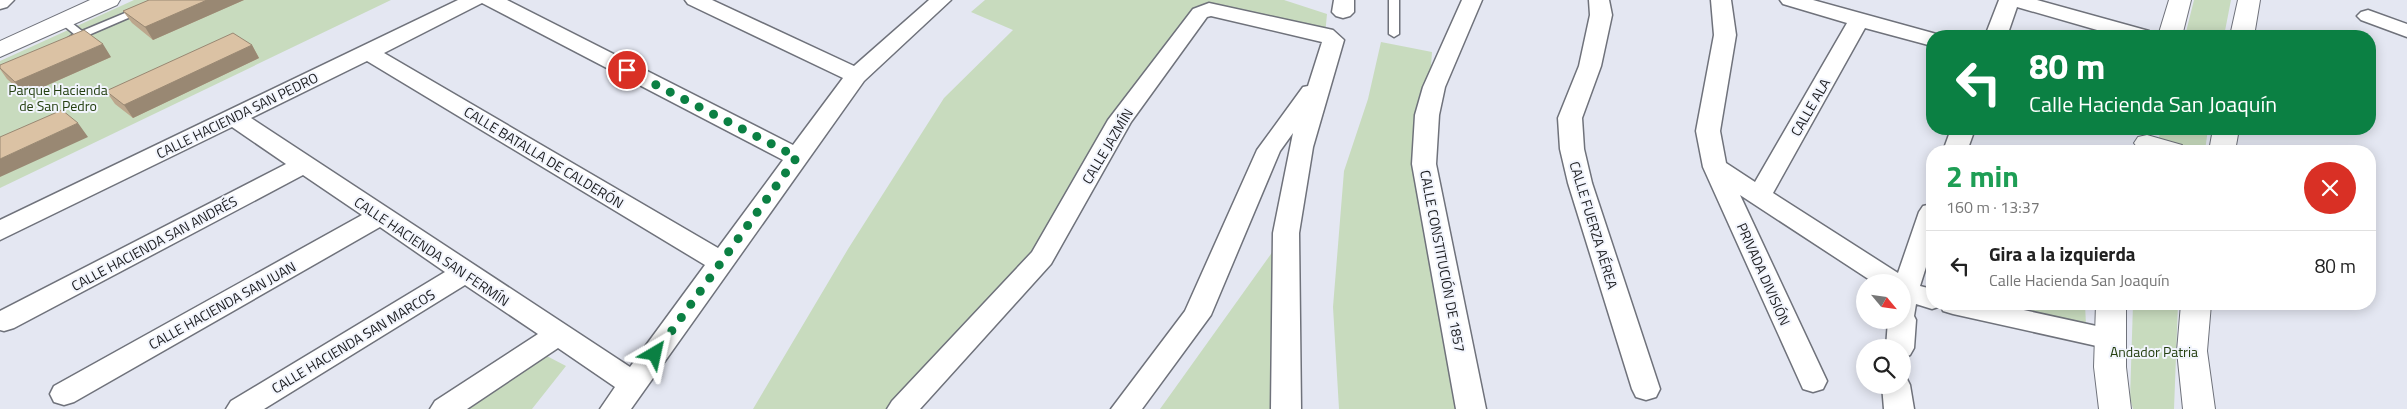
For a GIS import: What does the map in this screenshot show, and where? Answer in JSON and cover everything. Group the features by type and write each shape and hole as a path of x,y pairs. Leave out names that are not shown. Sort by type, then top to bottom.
{"street":[{"path":"0,3 4,0"},
{"path":"0,50 69,33 109,0"},
{"name":"CALLE HACIENDA SAN PEDRO","path":"0,231 474,0"},
{"path":"491,0 797,157"},
{"path":"695,0 856,76"},
{"name":"CALLE CONSTITUCIÓN DE 1857","path":"1471,409 1424,164 1427,115 1434,87 1472,0"},
{"name":"CALLE FUERZA AÉREA","path":"1599,0 1601,16 1590,66 1570,118 1572,149 1646,390"},
{"name":"PRIVADA DIVISIÓN","path":"1721,0 1725,35 1708,131 1715,168 1813,381"},
{"path":"1790,0 1926,38"},
{"path":"1998,30 2009,0"},
{"path":"2014,0 2120,30"},
{"path":"2172,30 2180,0"},
{"path":"2243,30 2248,0"},
{"path":"615,409 856,76 927,3"},
{"name":"CALLE JAZMÍN","path":"902,409 1042,258 1120,120 1200,14 1209,10 1330,37 1333,43 1301,147 1286,233 1286,409"},
{"path":"2368,16 2407,31"},
{"name":"CALLE ALA","path":"1760,195 1859,20"},
{"name":"CALLE BATALLA DE CALDERÓN","path":"367,52 721,262"},
{"name":"CALLE JAZMÍN","path":"1126,409 1197,315 1269,150 1324,73"},
{"name":"CALLE HACIENDA SAN FERMÍN","path":"233,117 556,335 633,384"},
{"name":"CALLE HACIENDA SAN ANDRÉS","path":"4,321 303,165"},
{"path":"1715,168 1886,274"},
{"name":"CALLE HACIENDA SAN JUAN","path":"64,394 380,216"},
{"path":"1908,274 1926,228"},
{"name":"CALLE HACIENDA SAN MARCOS","path":"241,409 465,272"},
{"path":"1911,288 1926,296"},
{"path":"1981,310 2110,339"},
{"path":"2111,310 2110,339 2115,409"},
{"path":"2195,310 2192,351 2199,409"},
{"path":"445,409 556,335"}],"lane":[{"path":"69,33 165,0"},
{"path":"1394,0 1394,34"}],"green space":[{"name":"Parque Hacienda de San Pedro","path":"134,0 391,0 0,188 0,61"},
{"path":"985,0 1284,0 1327,14 1325,35 1209,10 1120,120 1042,258 905,409 753,409 848,249 944,98 1013,30 971,12"},
{"path":"2194,0 2231,0 2225,30 2186,30"},
{"path":"1381,42 1432,52 1424,164 1470,409 1339,409 1333,307 1344,171 1368,99"},
{"path":"2160,135 2207,135 2206,145 2157,145"},
{"path":"1286,233 1287,409 1160,409"},
{"path":"2017,310 2085,310 2086,325"},
{"name":"Andador Patria","path":"2133,310 2178,310 2174,409 2133,409 2130,399"},
{"path":"543,354 566,366 532,409 466,409"}],"building":[{"path":"149,0 207,0 145,27 123,11"},
{"path":"84,30 103,44 15,82 0,68 0,65"},
{"path":"233,33 252,45 124,105 106,91"},
{"path":"62,110 78,123 0,159 0,137"}],"route":[{"path":"627,70 797,157 655,354"}]}
